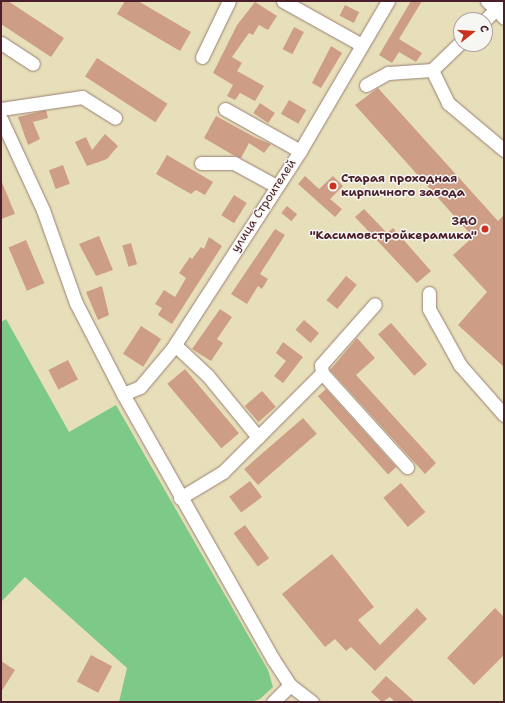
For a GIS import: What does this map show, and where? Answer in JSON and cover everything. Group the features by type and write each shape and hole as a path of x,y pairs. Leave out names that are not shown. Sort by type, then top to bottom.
{"street":[{"path":"202,57 229,1"},
{"path":"283,1 360,44"},
{"name":"улица Строителей","path":"123,394 140,387 175,345 276,186 300,151 360,44 388,1"},
{"path":"1,43 33,64"},
{"path":"366,85 388,73 432,70 453,50"},
{"path":"432,70 448,103 504,150"},
{"path":"1,110 82,97 115,118"},
{"path":"225,109 300,151"},
{"path":"1,119 43,210 76,303 123,394 180,498 290,685 312,702"},
{"path":"201,163 234,163 276,186"},
{"path":"429,293 429,310 460,365 504,415"},
{"path":"375,304 321,365 322,373 407,467"},
{"path":"175,345 208,376 258,437"},
{"path":"180,498 223,472 322,373"},
{"path":"273,702 290,685"}],"green space":[{"path":"6,319 69,432 116,405 268,670 273,687 260,699 251,702 119,702 127,668 25,577 1,602 1,322"}],"building":[{"path":"1,1 8,1 64,38 51,57 1,24"},
{"path":"125,1 138,1 191,32 180,51 117,14"},
{"path":"411,1 422,1 399,39 422,53 416,62 399,52 392,63 379,55"},
{"path":"255,2 277,16 268,30 259,25 253,35 249,33 232,57 242,63 237,71 264,86 255,101 240,93 235,100 227,96 233,85 213,73 237,25"},
{"path":"345,5 359,12 354,23 340,16"},
{"path":"294,27 304,32 292,54 283,49"},
{"path":"331,46 342,53 321,88 312,83"},
{"path":"97,58 167,104 155,122 85,76"},
{"name":"ЗАО \"Касимовстройкерамика\"","path":"378,88 498,221 504,215 504,367 458,325 487,292 453,255 473,237 355,105"},
{"path":"289,100 306,110 298,124 281,114"},
{"path":"260,103 275,113 268,123 253,113"},
{"path":"46,110 48,118 33,122 40,139 28,145 18,117"},
{"path":"216,116 256,138 271,144 264,153 249,143 241,158 233,155 204,138"},
{"path":"105,134 118,146 107,159 87,166 75,142 86,137 92,150"},
{"path":"167,155 213,182 205,195 196,190 191,194 156,174"},
{"path":"63,165 70,184 56,189 49,170"},
{"path":"305,176 319,189 333,176 343,186 330,199 342,209 335,217 298,184"},
{"path":"1,180 15,214 1,219"},
{"path":"234,195 247,203 234,223 221,215"},
{"path":"287,206 297,214 291,221 281,213"},
{"path":"364,209 387,233 393,228 431,271 417,283 355,217"},
{"path":"275,229 285,235 260,274 268,279 262,289 258,286 247,304 231,294"},
{"path":"99,236 113,270 96,276 79,244"},
{"path":"209,237 222,246 172,324 158,315 162,308 155,304 164,290 175,297 186,278 179,273 190,257 192,259 201,247 204,249"},
{"path":"26,240 44,283 27,291 9,247"},
{"path":"131,243 137,264 128,267 122,245"},
{"path":"346,276 357,285 337,309 326,300"},
{"path":"102,286 109,315 98,320 86,292"},
{"path":"220,309 232,317 217,339 223,343 211,361 192,349"},
{"path":"304,320 319,333 311,343 295,330"},
{"path":"391,323 427,365 414,376 378,334"},
{"path":"141,326 161,339 143,367 123,354"},
{"path":"357,338 375,358 356,375 436,463 425,474 330,370"},
{"path":"283,342 303,357 283,383 274,376 286,361 276,353"},
{"path":"68,360 78,380 58,390 48,370"},
{"path":"185,369 239,433 221,448 167,384"},
{"path":"326,389 396,467 388,474 318,396"},
{"path":"262,391 276,407 258,422 245,406"},
{"path":"303,418 317,434 258,485 244,469"},
{"path":"250,481 262,497 241,513 229,497"},
{"path":"401,483 425,512 408,527 383,498"},
{"path":"245,525 269,558 258,566 234,533"},
{"path":"332,554 374,607 358,620 380,645 417,608 427,619 375,671 351,647 346,651 335,639 325,647 282,594"},
{"path":"495,608 504,617 504,655 474,685 447,658"},
{"path":"91,655 112,666 98,693 77,681"},
{"path":"1,661 15,670 1,692"},
{"path":"386,676 415,702 395,702 390,697 382,702 371,692"}],"place":[{"name":"Старая проходная кирпичного завода","path":"333,186"},
{"name":"ЗАО \"Касимовстройкерамика\"","path":"485,229"}]}
